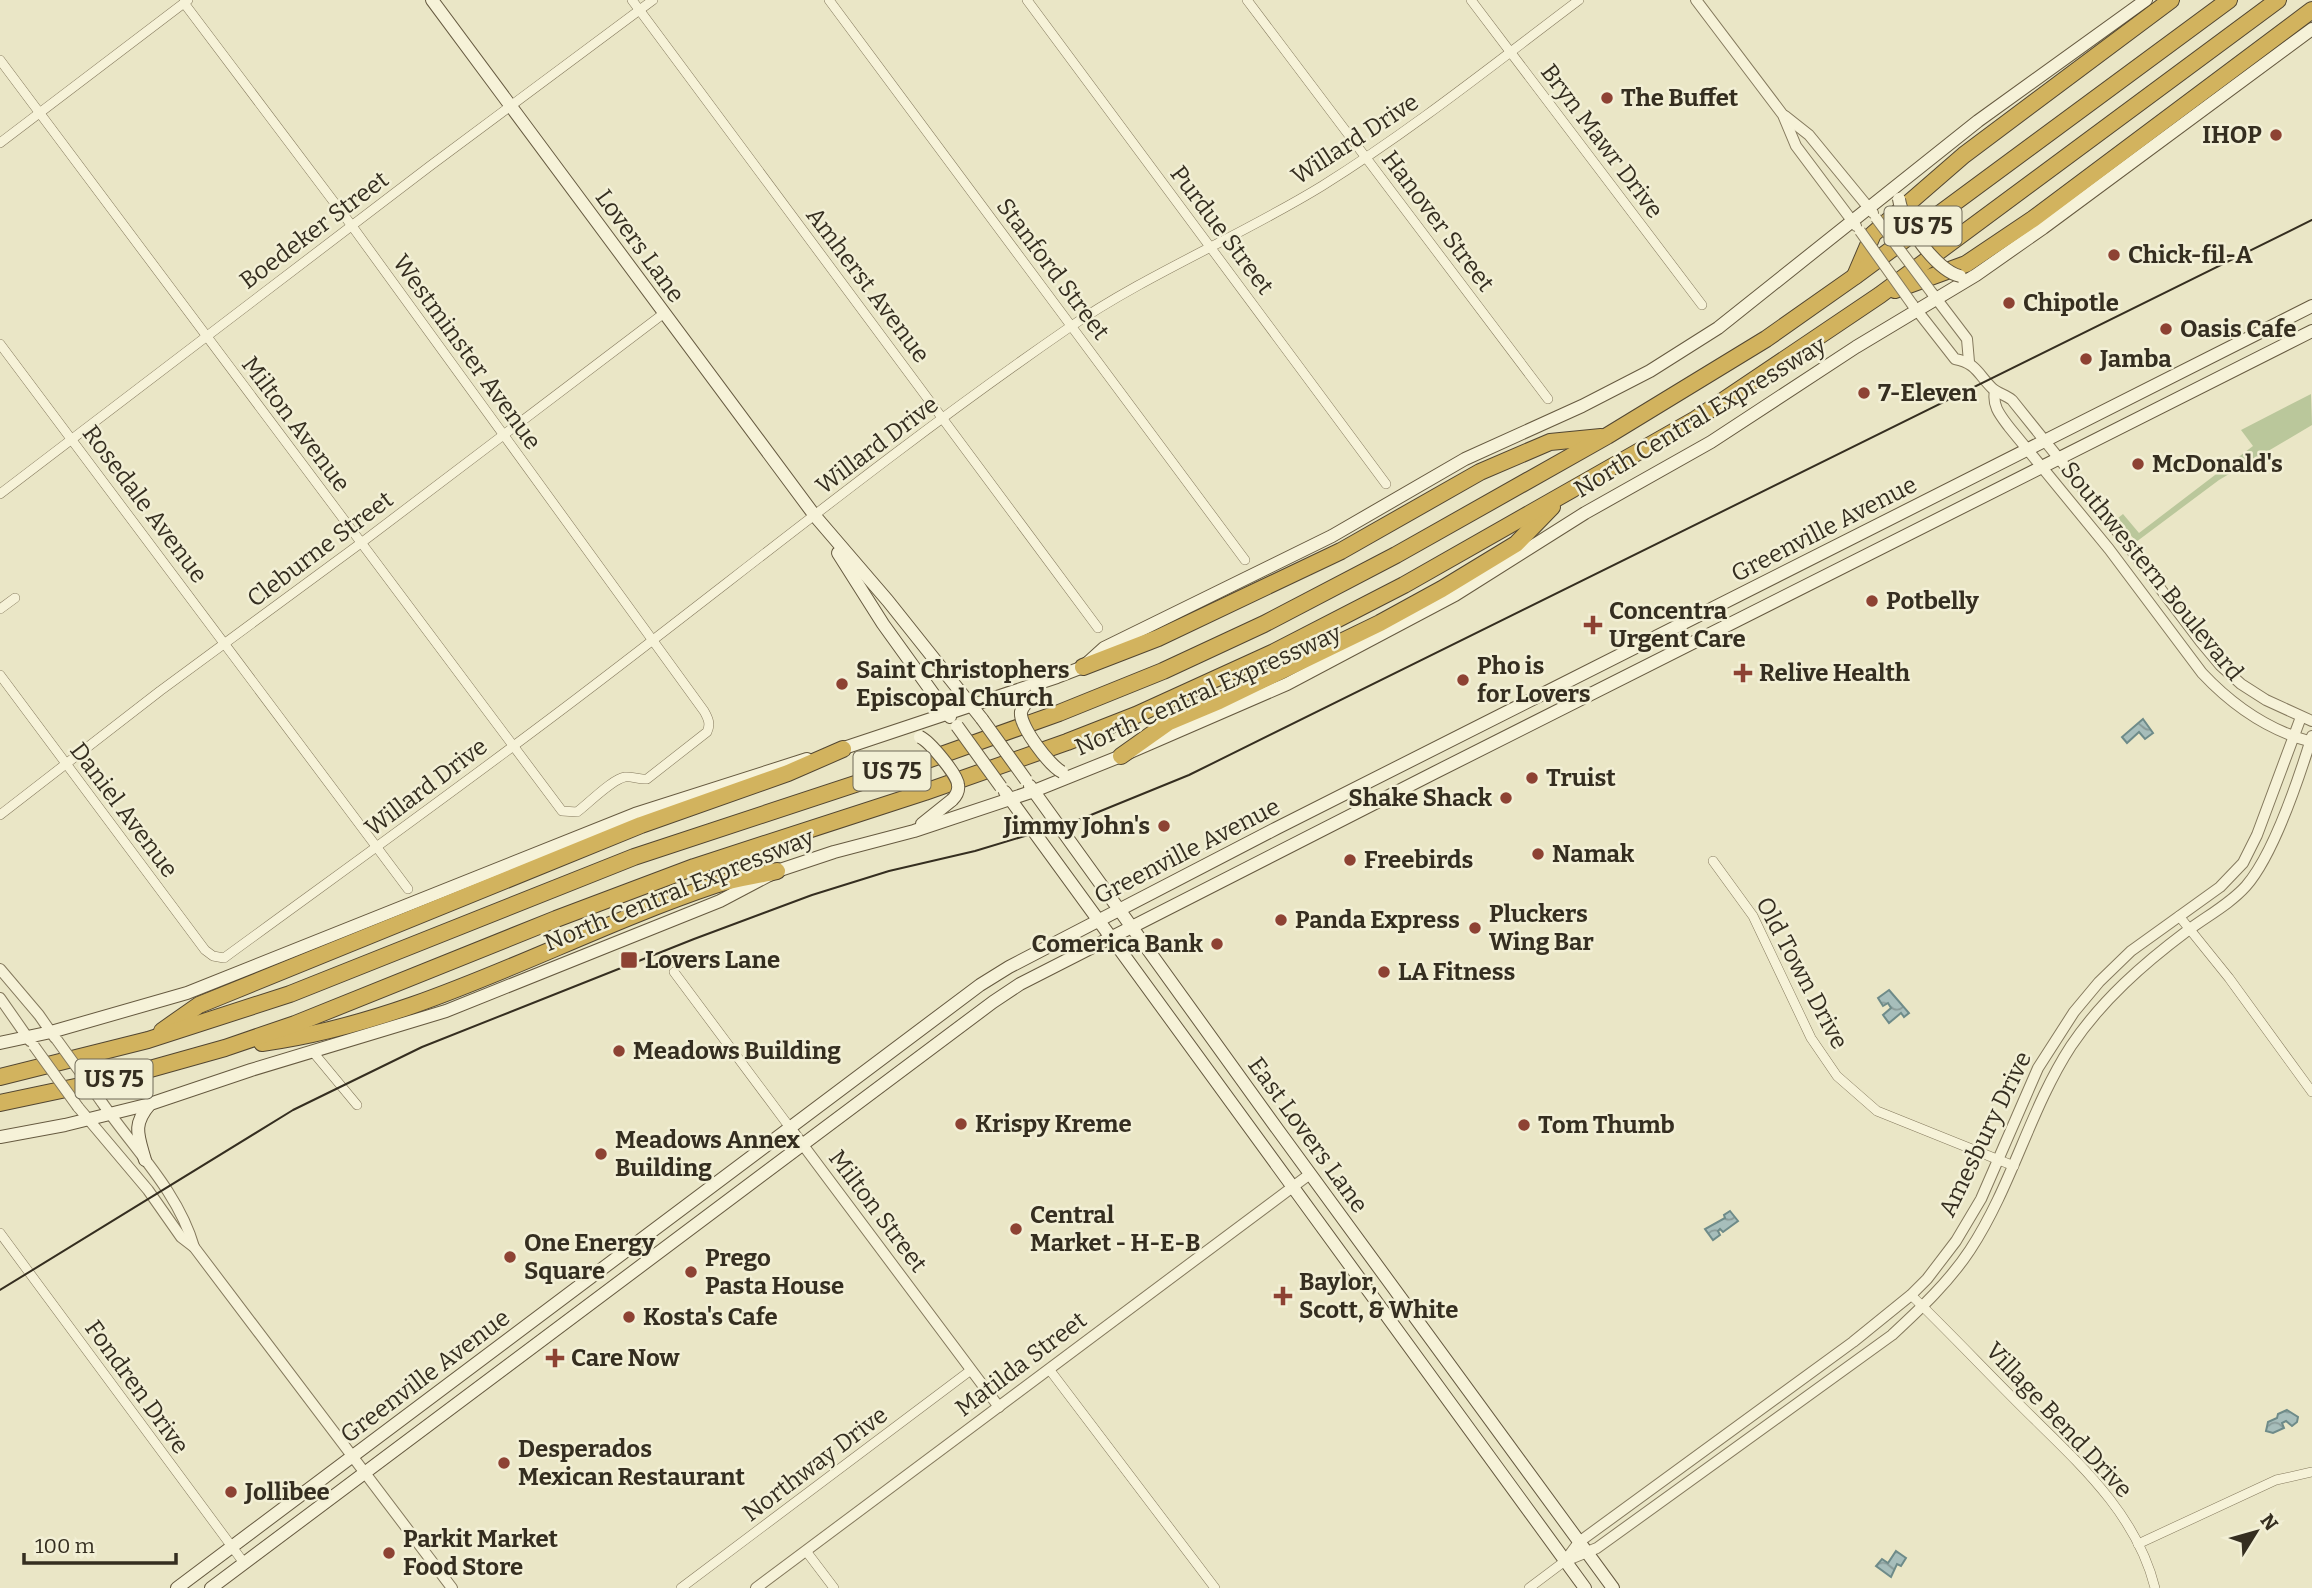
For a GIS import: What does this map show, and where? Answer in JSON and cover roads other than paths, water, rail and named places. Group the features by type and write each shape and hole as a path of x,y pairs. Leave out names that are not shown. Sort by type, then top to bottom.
{"highway":[{"path":"1854,277 1873,234 1883,225 1964,155 2171,0"},
{"name":"North Central Expressway","path":"0,1077 148,1040 313,986 658,849 929,759 1117,690 1231,640 1331,591 1607,436 1734,359 1854,277 2229,0"},
{"name":"North Central Expressway","path":"0,1103 118,1078 225,1048 307,1020 556,919 682,872 938,787 1136,715 1337,620 1696,419 1880,295 2278,0"},
{"path":"1880,295 1966,264 2033,219 2312,9"},
{"path":"1083,667 1158,638 1341,551 1480,472 1550,442 1607,436"},
{"path":"1121,756 1169,722 1380,623 1442,589 1516,544 1566,492"},
{"path":"148,1040 199,1005 582,849 788,773 843,749"},
{"path":"225,1048 309,1037 429,1000 717,884 777,871"}],"main road":[{"name":"Lovers Lane","path":"432,0 815,516 888,601 971,705"},
{"path":"0,1043 31,1042 54,1036 187,993 635,814 791,763 843,749 1083,667 1104,648 1332,536 1465,459 1650,372 1718,328 1856,227 1898,186 1978,121 2146,0"},
{"name":"North Central Expressway","path":"0,1137 150,1104 446,1011 720,901 777,871 834,852 914,831 1034,791 1287,684 1455,595 1586,513 1711,442 1914,308 2043,228 2312,29"},
{"path":"1898,186 1906,221 1942,269 1966,277"},
{"name":"Greenville Avenue","path":"177,1588 980,985 1032,953 2312,306"},
{"name":"Greenville Avenue","path":"211,1588 1020,984 2312,331"},
{"path":"2205,360 2215,380"},
{"name":"Lovers Lane","path":"815,516 883,624 948,713"},
{"path":"1872,527 1882,548"},
{"path":"1744,593 1754,612"},
{"path":"1593,669 1603,688"},
{"path":"1045,682 1021,711 1022,722 1049,763 1062,772 1083,772"},
{"name":"East Lovers Lane","path":"971,705 1613,1588"},
{"name":"East Lovers Lane","path":"948,713 1585,1588"},
{"path":"896,731 928,741 957,779 958,790 952,800 914,831"},
{"path":"145,1160 138,1124 150,1104"},
{"path":"603,1269 616,1286"},
{"path":"516,1335 528,1351"},
{"path":"1428,1374 1446,1359"}],"street":[{"name":"Amherst Avenue","path":"632,0 1098,628"},
{"name":"Boedeker Street","path":"0,494 653,0"},
{"name":"Stanford Street","path":"830,0 1245,560"},
{"name":"Purdue Street","path":"1027,0 1386,484"},
{"name":"Hanover Street","path":"1247,0 1548,399"},
{"name":"Bryn Mawr Drive","path":"1471,0 1702,305"},
{"name":"Willard Drive","path":"224,958 514,746 815,516 1072,326 1320,187 1440,106 1579,0"},
{"name":"Southwestern Boulevard","path":"1696,0 1783,114 1809,135 1873,213 1967,339 1969,362"},
{"path":"0,143 180,3"},
{"name":"Westminster Avenue","path":"180,3 352,226 704,711 710,728 704,736 648,779 639,780 628,776 619,778 577,812 562,811"},
{"name":"Milton Avenue","path":"0,60 562,811"},
{"name":"Southwestern Boulevard","path":"1783,114 1796,146 1914,308 1955,359 1969,362 1995,391 2012,400 2220,665 2241,684 2266,700 2306,719"},
{"name":"Cleburne Street","path":"0,815 663,314"},
{"name":"Rosedale Avenue","path":"0,344 408,889"},
{"name":"Southwestern Boulevard","path":"1995,391 1993,401 1996,408 2026,450 2215,686 2249,713 2295,737 2311,740"},
{"path":"2073,506 2086,495"},
{"path":"0,609 15,598"},
{"name":"Daniel Avenue","path":"0,675 205,950 213,956 224,958"},
{"name":"Amesbury Drive","path":"1529,1588 1565,1561 1579,1542 1853,1342 1927,1279 1956,1241 1981,1199 2038,1068 2069,1019 2085,997 2114,967 2220,887 2242,863 2257,835 2295,737 2306,719"},
{"name":"Amesbury Drive","path":"1565,1561 1587,1553 1758,1432 1892,1335 1923,1307 1970,1250 1988,1220 2055,1073 2082,1031 2105,1002 2136,972 2234,898 2258,870 2279,827 2311,740"},
{"name":"Old Town Drive","path":"1713,860 1753,916 1811,1038 1837,1076 1877,1111 2014,1166"},
{"path":"2179,916 2312,1092"},
{"path":"0,969 54,1036 165,1188 185,1222 194,1247"},
{"name":"Milton Street","path":"674,972 999,1407"},
{"path":"0,998 87,1119 148,1190 181,1237 194,1247 452,1588"},
{"path":"2069,1019 2082,1031"},
{"path":"313,1052 357,1105"},
{"name":"Matilda Street","path":"756,1588 1310,1174"},
{"name":"Fondren Drive","path":"0,1233 244,1563"},
{"name":"Village Bend Drive","path":"1911,1295 2101,1487 2128,1524 2155,1588"},
{"path":"1049,1369 1215,1588"},
{"name":"Northway Drive","path":"681,1588 971,1370"},
{"path":"1748,1419 1758,1432"},
{"path":"2138,1544 2276,1480 2312,1472"},
{"path":"806,1551 834,1588"}],"water":[{"path":"2143,719 2153,733 2145,739 2139,732 2127,743 2122,737"},
{"path":"1889,990 1909,1013 1904,1017 1901,1013 1889,1023 1883,1015 1891,1008 1888,1003 1883,1006 1878,998"},
{"path":"1730,1211 1738,1221 1723,1232 1720,1229 1720,1235 1713,1240 1705,1229 1725,1218 1724,1215"},
{"path":"2287,1410 2298,1417 2297,1422 2292,1426 2286,1421 2282,1423 2284,1428 2273,1433 2266,1431 2268,1422"},
{"path":"1896,1551 1906,1558 1901,1566 1897,1564 1891,1577 1876,1566 1882,1559 1888,1563"}],"tram line":[{"path":"0,1290 293,1110 422,1047 812,895 889,871 975,851 1081,819 1189,775 2312,220"}],"place":[{"name":"The Buffet","path":"1607,98"},
{"name":"IHOP","path":"2276,135"},
{"name":"Chick-fil-A","path":"2114,255"},
{"name":"Chipotle","path":"2009,303"},
{"name":"Oasis Cafe","path":"2166,329"},
{"name":"Jamba","path":"2086,359"},
{"name":"7-Eleven","path":"1864,393"},
{"name":"McDonald's","path":"2138,464"},
{"name":"Potbelly","path":"1872,601"},
{"name":"Concentra Urgent Care","path":"1593,625"},
{"name":"Relive Health","path":"1743,673"},
{"name":"Pho is for Lovers","path":"1463,680"},
{"name":"Saint Christophers Episcopal Church","path":"842,684"},
{"name":"Truist","path":"1532,778"},
{"name":"Shake Shack","path":"1506,798"},
{"name":"Jimmy John's","path":"1164,826"},
{"name":"Namak","path":"1538,854"},
{"name":"Freebirds","path":"1350,860"},
{"name":"Panda Express","path":"1281,920"},
{"name":"Pluckers Wing Bar","path":"1475,928"},
{"name":"Comerica Bank","path":"1217,944"},
{"name":"Lovers Lane","path":"629,960"},
{"name":"LA Fitness","path":"1384,972"},
{"name":"Meadows Building","path":"619,1051"},
{"name":"Krispy Kreme","path":"961,1124"},
{"name":"Tom Thumb","path":"1524,1125"},
{"name":"Meadows Annex Building","path":"601,1154"},
{"name":"Central Market - H-E-B","path":"1016,1229"},
{"name":"One Energy Square","path":"510,1257"},
{"name":"Prego Pasta House","path":"691,1272"},
{"name":"Baylor, Scott, & White","path":"1283,1296"},
{"name":"Kosta's Cafe","path":"629,1317"},
{"name":"Care Now","path":"555,1358"},
{"name":"Desperados Mexican Restaurant","path":"504,1463"},
{"name":"Jollibee","path":"231,1492"},
{"name":"Parkit Market Food Store","path":"389,1553"}]}
